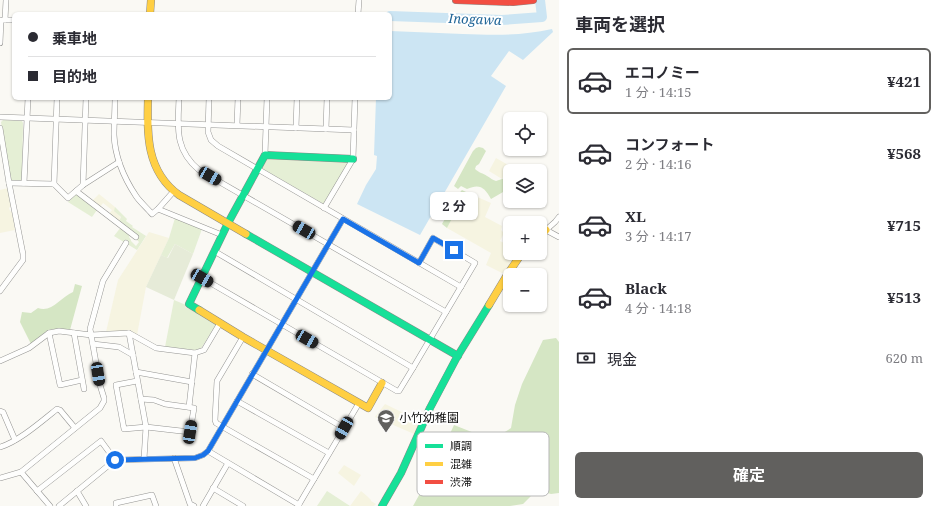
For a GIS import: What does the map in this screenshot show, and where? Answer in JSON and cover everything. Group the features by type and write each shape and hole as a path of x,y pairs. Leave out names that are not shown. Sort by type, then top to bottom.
{"street":[{"path":"0,43 6,0"},
{"path":"150,0 150,12"},
{"path":"358,12 359,0"},
{"path":"456,0 513,2 533,0"},
{"path":"24,183 28,100"},
{"path":"54,184 56,100"},
{"path":"83,186 86,100"},
{"path":"115,100 114,136 119,162 127,182 136,197 152,214 174,191"},
{"path":"148,100 147,138 149,149 158,172 164,181 174,191 458,356"},
{"path":"179,100 178,124 180,145 190,162 199,170 446,312"},
{"path":"209,100 209,136 218,146 461,287"},
{"path":"237,126 238,100"},
{"path":"268,100 266,155 228,223 189,304 242,337 368,408 382,383"},
{"path":"296,128 297,100"},
{"path":"326,129 327,100"},
{"path":"324,208 353,159 355,100"},
{"path":"0,117 354,130"},
{"path":"0,128 9,183 24,254 23,260 0,291"},
{"path":"266,155 353,159"},
{"path":"9,183 54,184 68,198 119,162"},
{"path":"76,191 136,237"},
{"path":"158,209 222,235"},
{"path":"547,229 559,217"},
{"path":"59,506 115,460 199,457 208,451 343,219"},
{"path":"547,231 559,237"},
{"path":"202,278 382,383 399,391 475,263 433,238 419,263"},
{"path":"0,478 21,472 100,408 104,400 90,329 103,281 126,243"},
{"path":"214,251 413,368"},
{"path":"419,432 430,408 458,356 517,260"},
{"path":"0,362 29,348 49,333 59,330 91,336 129,333 156,348 195,353 204,350 220,323"},
{"path":"49,333 60,385 82,380"},
{"path":"74,333 84,389"},
{"path":"129,333 146,427 144,459"},
{"path":"242,337 216,381 216,423 314,478"},
{"path":"93,344 119,347 133,355"},
{"path":"189,407 195,353"},
{"path":"136,372 192,382"},
{"path":"252,374 344,428"},
{"path":"138,381 116,385 124,429 146,427 190,432 194,408 141,399"},
{"path":"237,401 329,453"},
{"path":"208,451 299,505 359,403"},
{"path":"0,447 15,440 57,410 60,410 75,428"},
{"path":"0,411 3,412 15,440"},
{"path":"382,506 401,473 417,437"},
{"path":"37,492 101,441 115,460"},
{"path":"174,458 190,504 194,506"},
{"path":"202,506 228,463"},
{"path":"21,472 50,506"},
{"path":"213,488 243,506"},
{"path":"77,491 86,506"},
{"path":"116,506 116,503 152,495 156,506"}],"shaded area":[{"path":"496,158 506,164 503,164 502,179 489,171"},
{"path":"8,188 12,206 9,208 12,212 15,230 0,233 0,190"},
{"path":"466,192 491,203 485,217 502,226 501,230 503,235 500,241 503,242 503,260 514,260 508,268 503,268 503,274 486,265 491,253 447,228"},
{"path":"99,194 115,207 115,211 121,218 119,222 109,214 112,210 103,203 100,207 92,201"},
{"path":"149,232 169,238 146,287 137,335 129,331 106,332 118,280"},
{"path":"385,404 420,421 414,434 375,417"},
{"path":"344,465 361,475 354,486 338,473"},
{"path":"361,491 376,504 374,506 350,506"}],"green space":[{"path":"3,120 22,121 23,123 22,179 20,181 12,181 9,178 1,122"},
{"path":"476,148 483,148 486,151 475,169 493,180 496,181 503,179 503,192 491,199 487,192 482,188 475,186 467,189 461,186 458,189 454,186"},
{"path":"268,158 346,161 348,163 324,203 322,203 263,169 262,166"},
{"path":"462,190 466,192 447,228 442,224"},
{"path":"75,195 97,210 92,217 68,202"},
{"path":"115,207 127,219 126,221 133,226 132,227 146,236 137,250 114,236 121,227 130,234 129,237 131,241 136,246 139,242 119,222 121,217 114,211"},
{"path":"175,218 202,229 193,254 175,244 167,258 161,255 169,238"},
{"path":"175,244 193,254 174,300 146,287 161,255 168,258"},
{"path":"75,284 82,286 70,330 48,330 31,344 20,322 22,312 31,313 38,308 43,309 52,306 73,292"},
{"path":"174,300 186,305 185,307 190,308 215,323 215,326 202,347 199,349 195,350 165,347"},
{"path":"556,338 559,342 559,493 551,494 549,493 549,432 505,432 511,428 515,405 522,384 543,340"},
{"path":"454,425 472,432 451,432"},
{"path":"327,491 350,506 317,506"},
{"path":"419,496 531,496 523,504 510,506 413,506"}],"water":[{"path":"552,29 553,32 523,60 509,51 491,76 506,86 420,235 357,204 376,169 377,156 374,155 376,100 392,100 392,31 497,35 529,33"}],"waterway":[{"name":"Inogawa","path":"392,16 502,20 542,17 540,0"}],"traffic: fast":[{"path":"199,310 189,304 228,223 265,155 353,159"},
{"path":"246,234 458,356"},
{"path":"419,432 430,408 457,357 489,305"},
{"path":"382,506 401,473 417,437"}],"traffic: slow":[{"path":"150,12 151,0"},
{"path":"148,100 148,125 151,151 154,163 160,175 179,195 246,234"},
{"path":"489,305 517,260"},
{"path":"199,310 243,337 368,408 382,383"}],"traffic: jam":[{"path":"456,0 513,2 533,0"}],"place":[{"name":"小竹幼稚園","path":"386,433"}],"route":[{"path":"115,460 195,458 208,451 343,219 419,263 433,238 454,250"}]}
